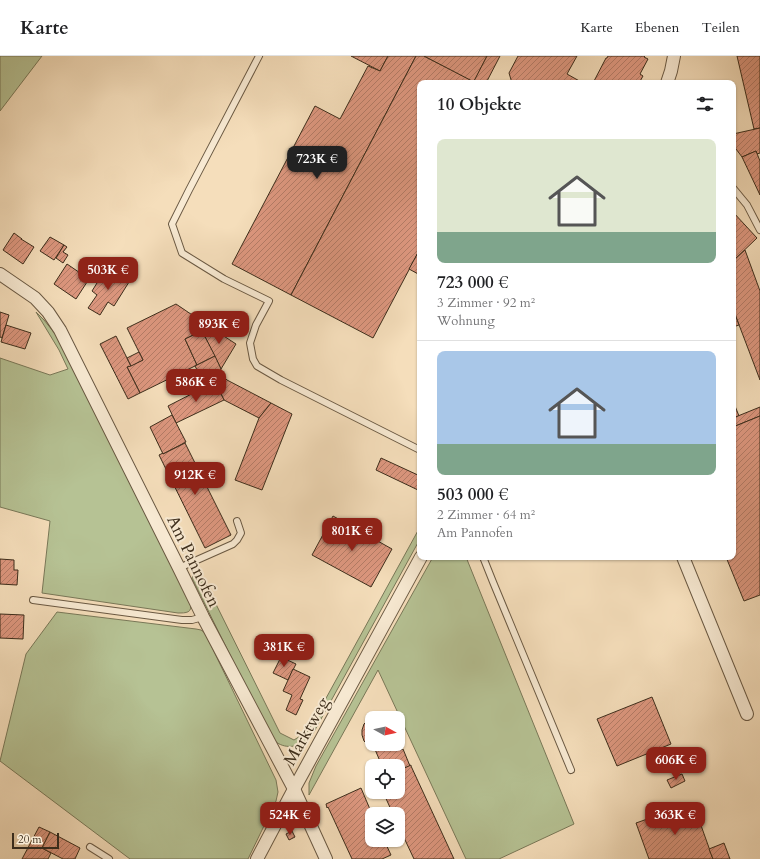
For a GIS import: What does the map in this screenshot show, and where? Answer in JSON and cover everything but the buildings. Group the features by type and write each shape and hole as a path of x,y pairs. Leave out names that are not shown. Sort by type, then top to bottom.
{"street":[{"path":"668,80 674,56"},
{"name":"Am Pannofen","path":"0,274 35,298 48,312 60,330 203,617 294,789 326,859"},
{"name":"Marktweg","path":"257,859 419,560"},
{"path":"684,560 747,714"}],"lane":[{"path":"260,56 172,224 182,253 224,279 269,301 256,325 250,343 253,359 257,366 281,380 417,448"},
{"path":"736,192 747,205 760,230"},
{"path":"179,568 232,544 241,533 237,521"},
{"path":"484,560 570,770"},
{"path":"33,600 182,620 192,620 203,617"},
{"path":"90,848 109,859"}],"green space":[{"path":"0,56 42,56 0,111"},
{"path":"36,312 57,336 81,382 190,603 190,611 178,613 42,593 50,521 0,507 0,358 50,375 68,369 59,350"},
{"path":"417,532 417,544 310,739 302,744 293,746 285,746 276,742 268,732 192,578 197,566 280,733 294,740 308,731"},
{"path":"431,560 467,560 574,824 499,859 466,859 405,728 405,711 397,711 378,670 309,795 309,783 316,766"},
{"path":"57,612 196,629 205,633 276,780 278,792 276,801 248,859 130,859 0,761 26,654"}]}
